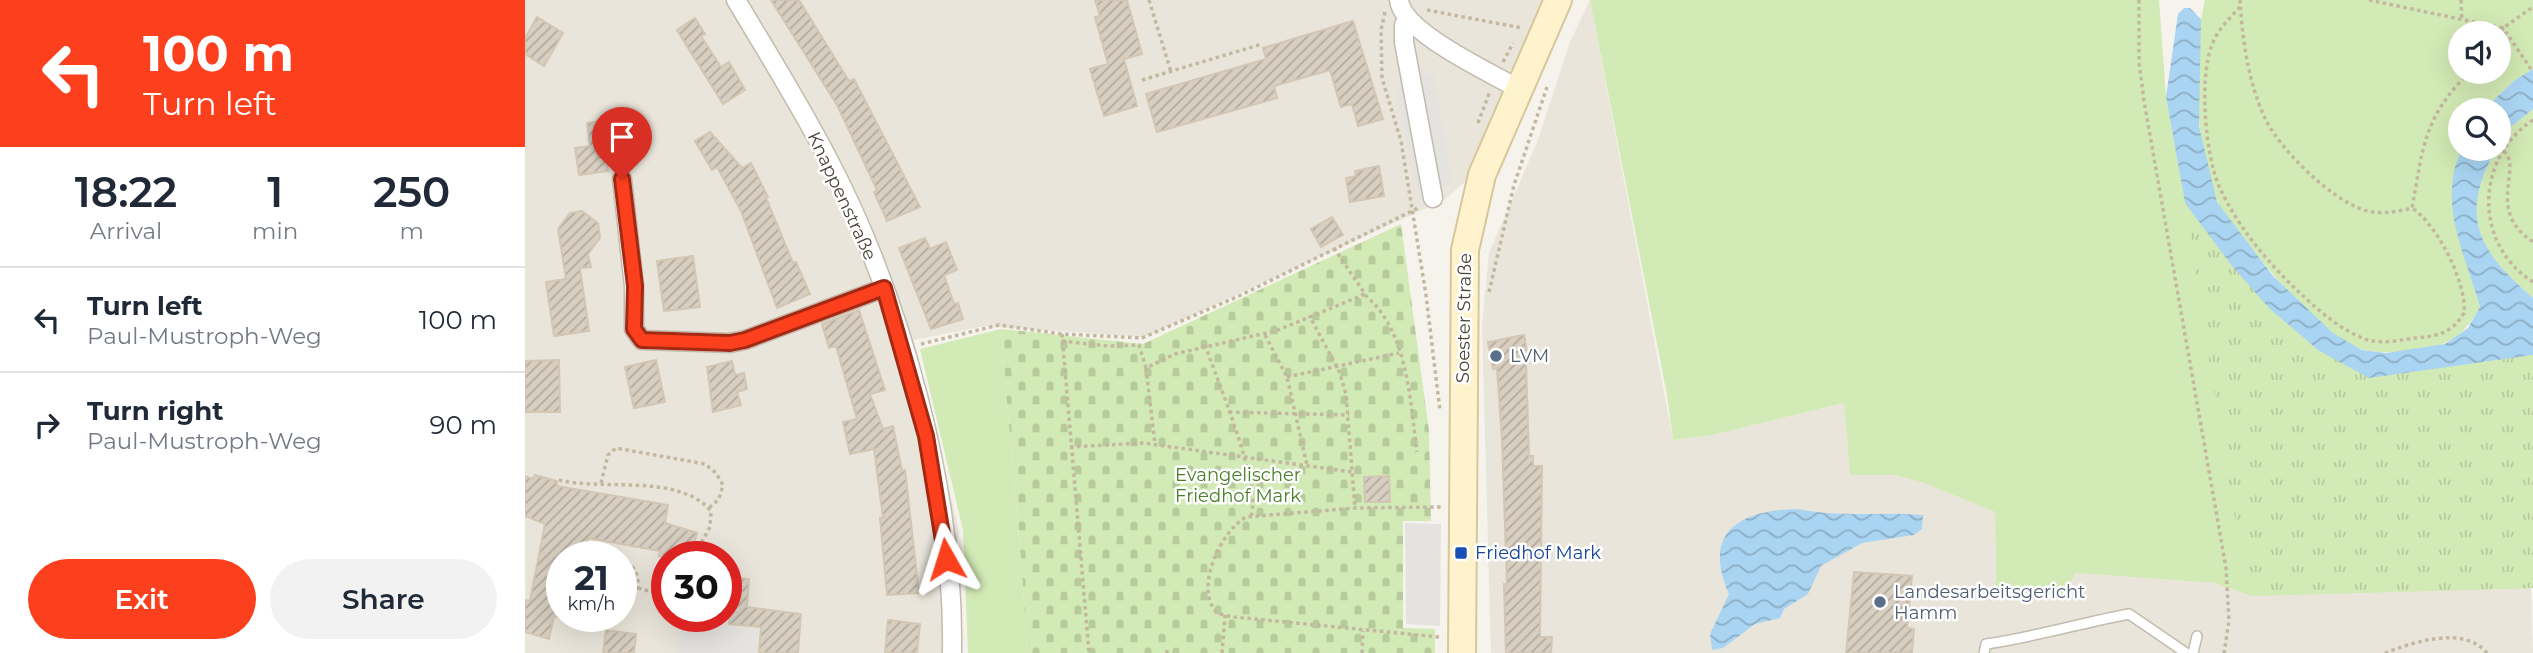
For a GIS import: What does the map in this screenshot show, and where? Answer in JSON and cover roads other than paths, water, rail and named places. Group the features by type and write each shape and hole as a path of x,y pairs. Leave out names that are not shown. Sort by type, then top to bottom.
{"main road":[{"name":"Soester Straße","path":"1451,649 1465,250 1482,175 1517,88 1558,0"}],"street":[{"name":"Knappenstraße","path":"736,0 828,159 884,288 904,348 926,436 944,532 952,653"},
{"path":"1393,4 1417,30 1517,88"},
{"path":"1408,21 1404,25 1404,42 1433,198"},
{"path":"622,179 635,286 634,329 642,340 730,343 745,340 884,288"}],"lane":[{"path":"1984,653 1986,644 2035,636 2076,624 2129,614 2186,653"},
{"path":"2193,653 2197,636"}],"water":[{"path":"2184,8 2190,8 2201,19 2199,126 2217,202 2273,276 2333,333 2362,350 2386,353 2445,344 2468,328 2480,307 2456,229 2452,189 2455,169 2458,161 2490,161 2478,194 2480,231 2499,264 2533,298 2533,355 2369,378 2318,350 2269,308 2232,266 2185,203 2166,97 2178,14"},
{"path":"2533,69 2533,109 2511,127 2511,98 2496,98 2515,80"},
{"path":"1798,509 1829,513 1923,515 1922,529 1914,535 1862,543 1821,566 1808,594 1784,609 1780,618 1755,624 1723,648 1712,650 1710,634 1729,594 1720,554 1723,540 1732,528 1744,520 1778,510"}],"place":[{"name":"LVM","path":"1496,356"},
{"name":"Friedhof Mark","path":"1461,553"},
{"name":"Landesarbeitsgericht Hamm","path":"1880,602"}],"park label":[{"name":"Evangelischer Friedhof Mark","path":"1238,485"}]}
